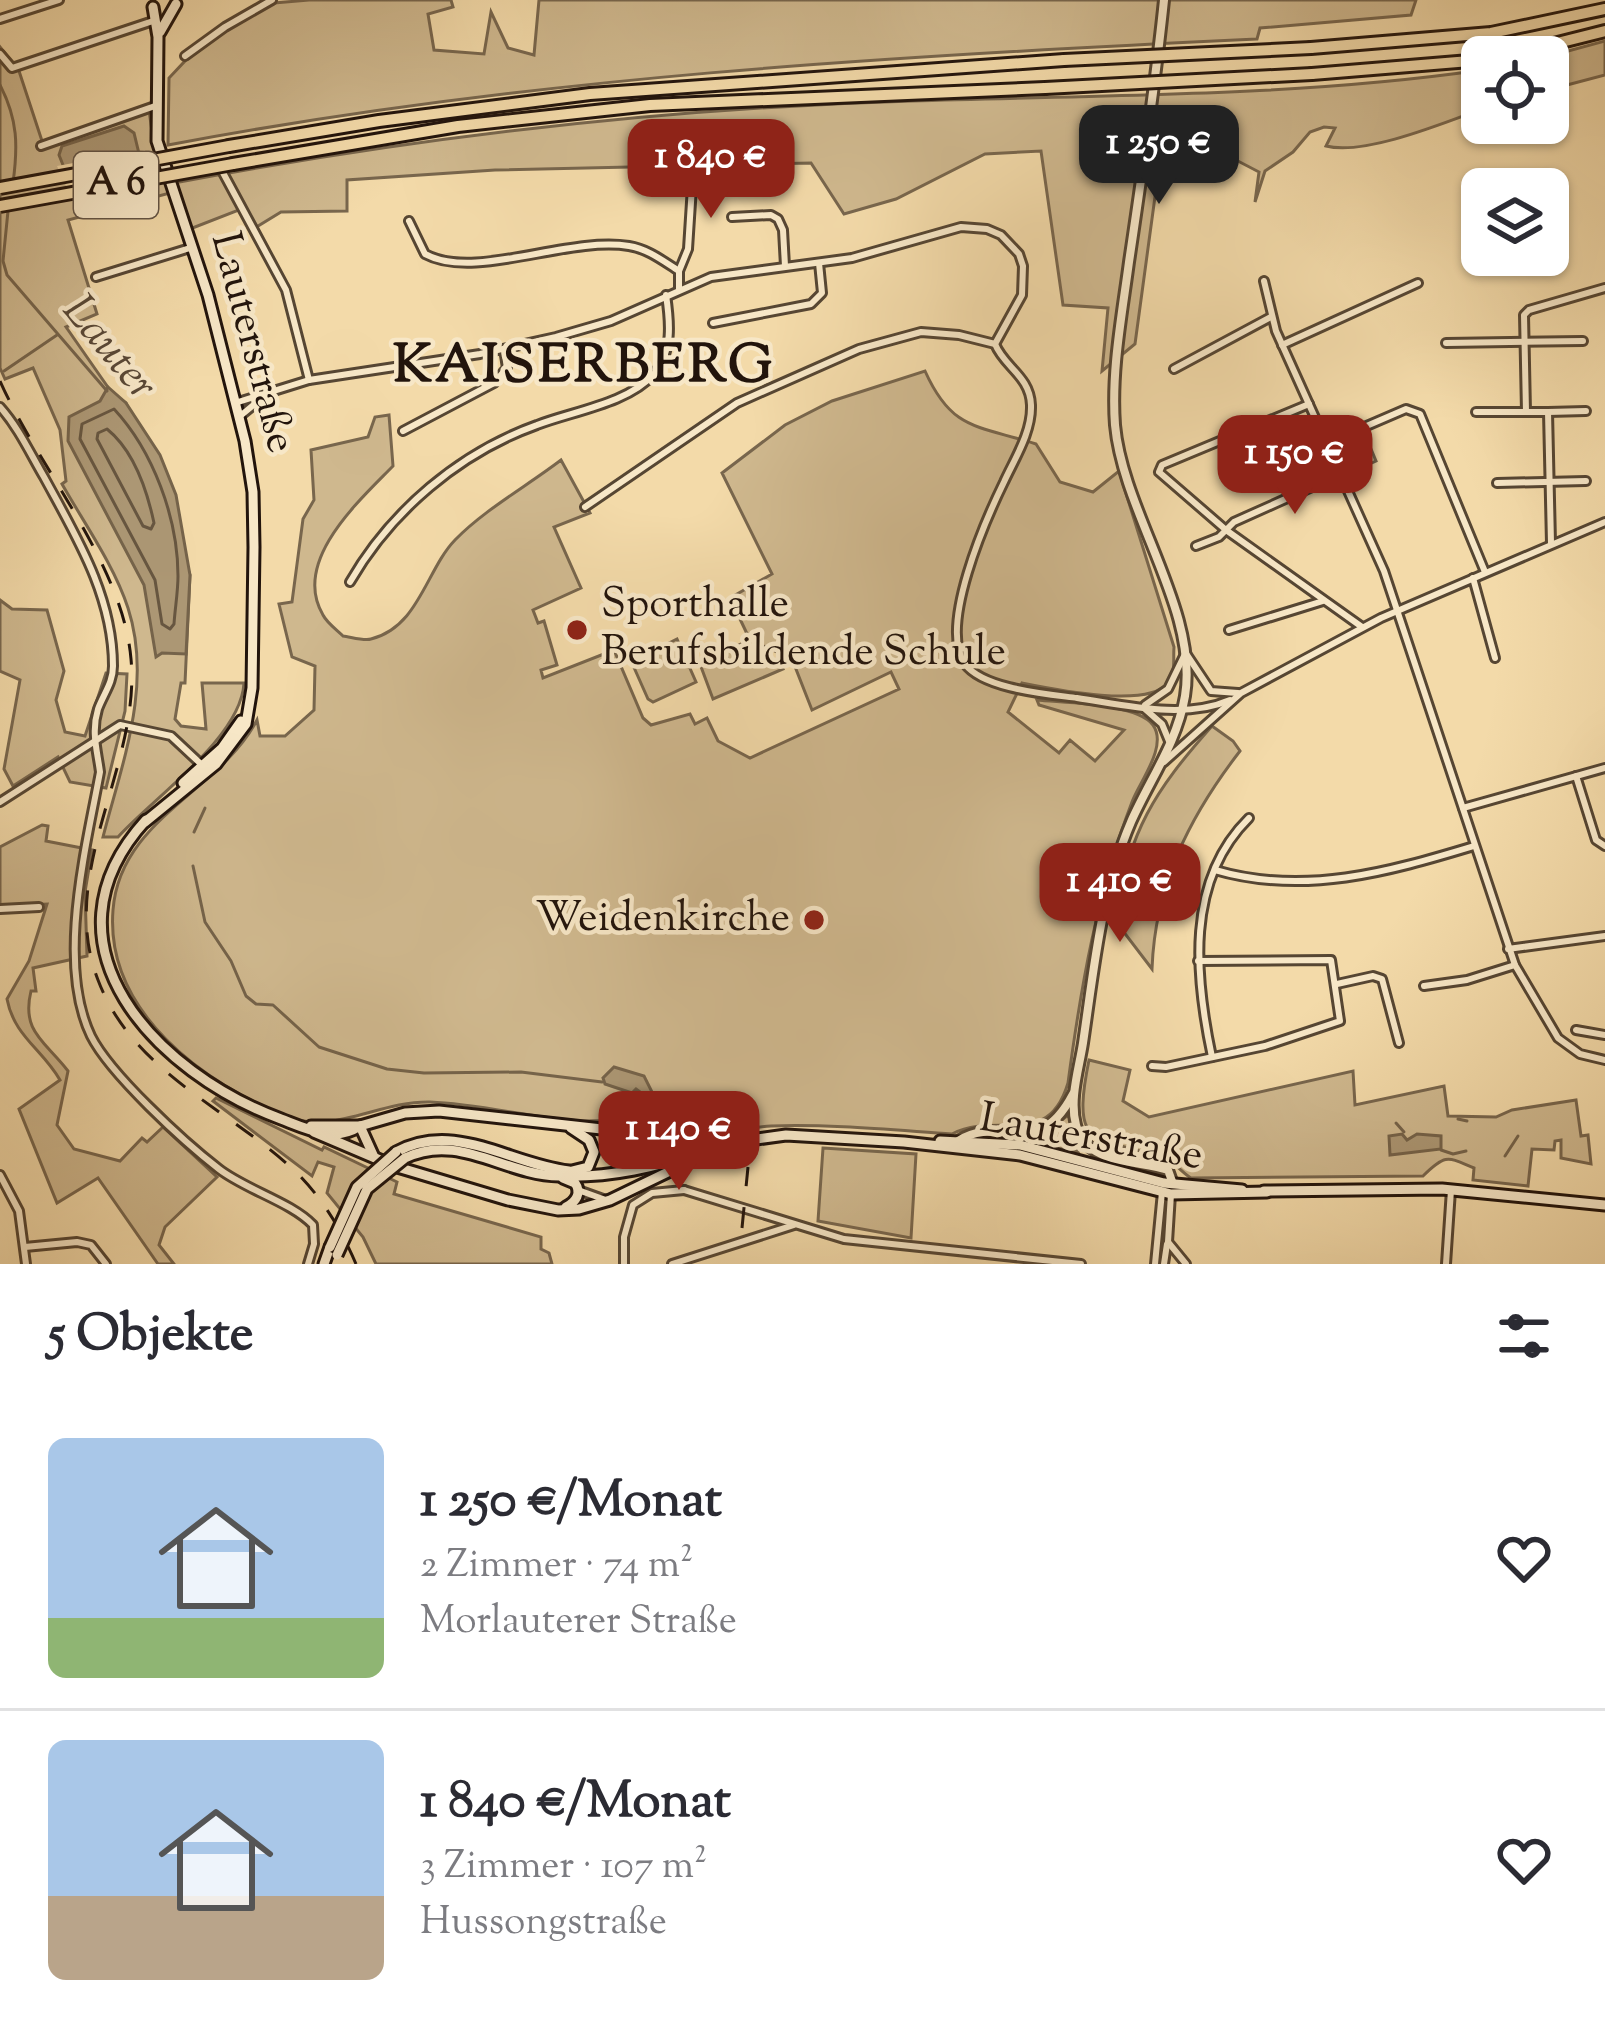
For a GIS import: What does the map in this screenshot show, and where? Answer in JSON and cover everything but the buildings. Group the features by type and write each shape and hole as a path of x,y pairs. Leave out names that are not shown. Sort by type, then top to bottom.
{"highway":[{"name":"A 6","path":"0,188 379,121 590,94 1491,33 1605,9"},
{"path":"1569,40 1605,31"},
{"name":"A 6","path":"0,206 458,126 650,105 1312,74 1461,62"}],"main road":[{"path":"151,4 163,0"},
{"path":"151,4 164,9 180,2"},
{"path":"158,37 180,2"},
{"name":"Lauterstraße","path":"145,822 216,764 243,730 250,700 253,492 236,403 194,247 160,152 155,106 158,37 151,4"},
{"name":"Lauterstraße","path":"250,700 233,733 145,822 118,858 103,901 104,943 118,989 144,1030 178,1062 222,1092 370,1156 488,1195 558,1210 610,1200 728,1143"},
{"path":"203,766 216,764"},
{"name":"Lauterstraße","path":"314,1132 357,1128 422,1111 728,1143 786,1135 957,1142 1046,1150 1167,1188"},
{"name":"Lauterstraße","path":"290,1122 357,1128"},
{"path":"564,1174 588,1167 594,1152 586,1137 566,1126"},
{"path":"357,1128 356,1145 370,1156"},
{"path":"324,1264 334,1255 344,1210 361,1182 422,1142 460,1140 564,1174 590,1175 652,1168 728,1143"},
{"name":"Lauterstraße","path":"904,1142 1044,1159 1167,1188 1451,1190 1605,1205"},
{"path":"558,1210 572,1204 578,1190 564,1174"}],"street":[{"path":"0,19 58,0"},
{"path":"185,56 272,0"},
{"path":"1164,0 1121,320 1115,413 1122,460 1185,651 1211,691 1241,693"},
{"path":"0,54 12,68 156,20"},
{"path":"41,146 155,106"},
{"path":"218,164 286,290 309,380"},
{"path":"679,289 679,271 688,249 693,170"},
{"path":"732,218 771,215 778,219 785,266"},
{"path":"410,221 425,254 451,264 605,245 650,253 679,271"},
{"path":"236,403 309,380 504,349 611,320 701,280 887,250 962,227 1000,235 1019,254 1025,280 1022,295 995,344"},
{"path":"96,277 194,247"},
{"path":"713,323 811,304 822,293 819,263"},
{"path":"1264,281 1282,345 1398,611 1515,965 1558,1038 1580,1054 1605,1060"},
{"path":"1282,345 1418,284"},
{"path":"1526,412 1524,315 1605,288"},
{"path":"350,582 375,541 400,513 475,457 531,427 621,396 652,377 667,352 667,295"},
{"path":"1174,369 1271,317"},
{"path":"585,507 711,418 859,349 921,332 995,344 1024,380 1031,409 1027,432 990,510 972,565 958,616 960,652 974,673 1004,685 1142,707 1211,707 1230,700"},
{"path":"1446,343 1583,341"},
{"path":"403,431 494,383 507,368 504,349"},
{"path":"239,417 266,395"},
{"path":"1309,404 1162,465 1161,476 1226,530 1362,628"},
{"path":"1,408 78,539 101,592 113,668 97,713 93,740 100,772 81,880 77,946 89,1032 117,1071 218,1168 313,1226 308,1264"},
{"path":"1327,442 1406,410 1420,414 1485,572"},
{"path":"1476,412 1586,411"},
{"path":"1548,412 1551,543"},
{"path":"1196,546 1234,522 1341,473"},
{"path":"1497,483 1586,481"},
{"path":"1162,763 1241,693 1398,611 1551,543 1604,525"},
{"path":"1473,578 1495,658"},
{"path":"1229,630 1323,601"},
{"path":"1142,707 1168,689 1185,651"},
{"path":"1159,1264 1171,1172 1105,1156 1088,1145 1076,1127 1074,1092 1106,900 1132,819 1170,747 1182,709 1185,651"},
{"path":"1142,707 1162,724 1170,747"},
{"path":"0,802 120,725 151,729 182,743 203,766"},
{"path":"1462,808 1605,768"},
{"path":"1576,776 1596,840 1605,846"},
{"path":"1212,1057 1198,962 1201,920 1226,846 1249,818"},
{"path":"1215,870 1273,881 1344,878 1385,873 1474,846"},
{"path":"0,909 39,907"},
{"path":"1508,949 1605,936"},
{"path":"1152,1066 1212,1057 1337,1025 1341,1014 1334,964 1326,958 1198,962"},
{"path":"1424,986 1467,980 1515,965"},
{"path":"1337,984 1373,976 1382,979 1400,1042"},
{"path":"1576,1030 1605,1035"},
{"path":"957,1142 970,1134 1024,1134 1044,1129 1058,1119 1074,1092"},
{"path":"678,1169 684,1190"},
{"path":"0,1175 19,1211 26,1264"},
{"path":"1159,1264 1168,1242 1167,1188"},
{"path":"578,1190 610,1200"},
{"path":"624,1264 630,1212 638,1201 652,1193 684,1190 844,1239 1081,1264"},
{"path":"1446,1264 1451,1190"},
{"path":"672,1264 794,1225"},
{"path":"1168,1242 1186,1264"},
{"path":"25,1247 91,1245 106,1264"}],"shaded area":[{"path":"451,0 453,7 428,14 434,50 484,54 491,12 508,48 534,55 539,0 1416,0 1411,15 1260,28 1257,39 847,62 574,86 438,102 168,145 169,78 186,60 274,3"},
{"path":"1605,41 1605,75 1569,84 1569,51"},
{"path":"0,47 19,71 44,147 149,110 154,146 170,193 68,220 97,314 66,327 112,393 126,403 190,575 185,683 181,683 175,719 181,726 206,729 202,683 244,683 239,704 212,745 118,837 103,837 136,695 135,637 128,608 107,560 62,484 66,481 60,430 33,368 5,379 0,368"},
{"path":"1461,73 1461,117 1404,137 1342,148 1326,146 1335,128 1310,132 1293,152 1265,171 1255,202 1259,172 1165,123 1135,344 1102,371 1108,308 1063,305 1041,151 985,154 896,199 844,214 811,163 495,170 347,180 347,211 281,212 253,229 241,209 190,229 174,183 449,139 726,110 1269,90"},
{"path":"925,371 956,415 1036,444 1060,482 1093,492 1119,471 1174,647 1172,675 1157,691 1099,695 1022,683 1008,712 1059,753 1070,740 1095,761 1124,730 1039,705 1037,700 1132,712 1157,733 1155,753 1132,802 1100,905 1068,1083 1048,1116 1034,1123 986,1125 952,1134 794,1126 699,1135 628,1122 430,1102 339,1120 305,1121 224,1085 166,1039 143,1012 125,981 115,947 113,910 133,852 240,745 257,720 260,736 285,736 314,710 315,666 292,657 279,604 292,602 303,519 314,500 311,450 368,437 375,417 389,415 393,466 334,533 316,574 315,594 325,618 343,636 365,640 400,623 445,552 466,529 561,460 590,513 554,527 581,588 533,610 538,623 544,621 557,665 541,670 543,678 614,650 643,718 651,725 690,714 695,724 707,718 718,741 750,758 899,689 891,672 812,710 794,664 812,656 809,651 788,661 750,640 730,598 772,574 722,473 785,425 832,401"},
{"path":"1366,437 1376,461 1347,474 1339,447"},
{"path":"0,600 12,609 47,610 64,671 56,700 65,732 85,736 106,673 127,674 125,711 106,788 70,782 58,757 13,786 4,769 20,680 0,671"},
{"path":"677,639 696,682 653,702 628,654 635,650 643,656"},
{"path":"741,644 752,653 779,661 783,669 713,699 700,664 727,657 725,651"},
{"path":"1212,726 1240,751 1205,801 1178,853 1160,909 1152,969 1113,918 1120,886 1137,835 1159,793"},
{"path":"48,826 46,841 92,850 85,892 87,956 33,968 32,1026 68,1071 57,1125 74,1149 120,1161 142,1138 147,1142 163,1127 217,1177 165,1227 159,1245 174,1264 158,1264 98,1178 57,1203 19,1109 60,1080 22,1033 7,999 29,961 47,904 0,906 0,847"},
{"path":"1089,1060 1130,1070 1123,1101 1149,1117 1353,1071 1355,1105 1444,1086 1448,1116 1496,1117 1576,1100 1581,1136 1588,1135 1591,1164 1561,1158 1561,1140 1555,1141 1554,1150 1532,1149 1528,1186 1473,1180 1474,1168 1447,1159 1423,1176 1191,1178 1169,1161 1108,1142 1087,1127 1083,1113"},
{"path":"216,1098 397,1182 394,1194 541,1237 541,1249 549,1253 552,1264 376,1264 363,1237 327,1193 334,1167 318,1162 312,1176 213,1101"},
{"path":"1067,1116 1072,1119 1078,1152 1006,1138 1044,1133"},
{"path":"823,1148 916,1154 911,1238 818,1221"}],"water":[{"path":"124,126 134,133 141,162 71,185 59,155 62,146"},
{"path":"108,387 126,403 160,455 176,495 190,575 186,654 156,657 144,585 68,441 69,417 100,401"},
{"path":"614,1067 644,1076 655,1098 605,1084 603,1078"},
{"path":"1402,1134 1407,1140 1417,1134 1441,1136 1441,1149 1390,1155 1389,1136"}],"pier":[{"path":"145,150 142,177 68,190 57,166"}],"waterway":[{"name":"Lauter","path":"0,85 15,133 13,183"},
{"name":"Lauter","path":"8,211 3,261 7,275 107,391"},
{"path":"4,371 57,335"},
{"name":"Lauter","path":"194,832 205,808"},
{"name":"Lauter","path":"193,866 205,922 231,961 246,996 256,1004 273,1005 319,1047 387,1069 521,1072 602,1082"},
{"path":"1458,1119 1467,1121"},
{"path":"1396,1123 1404,1132"},
{"path":"1505,1156 1518,1136"},
{"path":"1441,1150 1466,1151"}],"railway":[{"path":"0,381 96,552 125,623 131,659 124,740 87,899 88,940 98,980 114,1012 158,1065 297,1173 331,1216 356,1264"},
{"path":"742,1228 748,1167"}],"place":[{"name":"Sporthalle Berufsbildende Schule","path":"577,630"},
{"name":"Weidenkirche","path":"814,920"}],"district":[{"name":"KAISERBERG","path":"584,368"}]}
